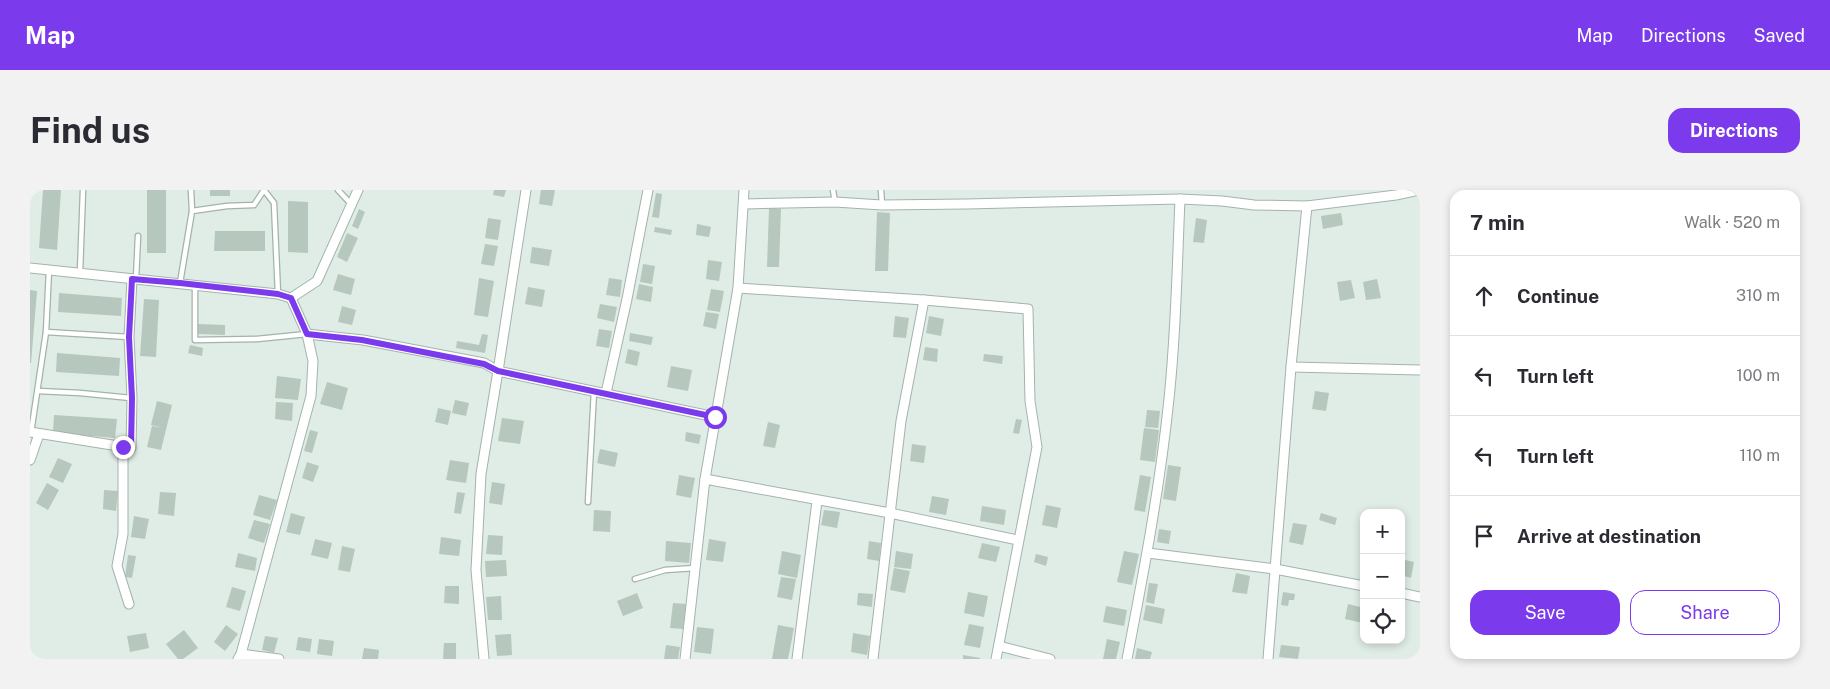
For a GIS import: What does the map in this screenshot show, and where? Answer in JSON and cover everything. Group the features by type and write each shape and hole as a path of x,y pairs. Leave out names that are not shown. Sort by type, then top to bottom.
{"street":[{"path":"291,298 317,281 358,190"},
{"path":"484,659 476,570 481,474 526,190"},
{"path":"606,393 627,299 648,190"},
{"path":"685,659 705,480 738,288 744,190"},
{"path":"744,204 835,202 882,205 1180,199 1222,200 1254,205 1307,206 1396,195 1420,190"},
{"path":"1127,659 1148,553 1168,407 1175,321 1180,199"},
{"path":"1268,659 1291,367 1307,206"},
{"path":"30,268 278,294 291,298 307,334 313,361 311,396 240,657 279,659"},
{"path":"30,460 33,433 131,448 132,398 129,337 134,280"},
{"path":"738,288 1028,309 1030,401 1037,447 996,659"},
{"path":"874,659 901,421 924,300"},
{"path":"307,334 362,340 465,360 484,364 498,371 715,417"},
{"path":"1291,367 1420,370"},
{"path":"123,447 123,534 117,566 129,604"},
{"path":"705,480 890,513 1018,540"},
{"path":"797,659 817,501"},
{"path":"1148,553 1275,569 1360,585"},
{"path":"1405,594 1420,597"},
{"path":"999,646 1050,659"}],"lane":[{"path":"80,272 83,190"},
{"path":"180,283 192,211 191,190"},
{"path":"192,211 227,206 254,206 264,190 274,203 278,294"},
{"path":"338,190 351,204"},
{"path":"833,190 835,202"},
{"path":"881,190 882,205"},
{"path":"134,280 138,236"},
{"path":"33,433 46,332 49,269"},
{"path":"195,286 195,340 257,339 307,334"},
{"path":"46,332 129,337"},
{"path":"38,391 132,398"},
{"path":"588,502 594,391"},
{"path":"635,579 665,570 696,568"}],"building":[{"path":"43,190 61,190 57,250 39,248"},
{"path":"147,190 166,190 166,253 147,253"},
{"path":"210,190 230,190 230,196 210,196"},
{"path":"494,190 506,190 504,197 493,195"},
{"path":"541,190 555,190 552,206 539,204"},
{"path":"656,193 662,194 659,218 652,217"},
{"path":"288,201 308,202 308,253 288,252"},
{"path":"769,208 781,209 779,267 767,267"},
{"path":"359,209 365,212 358,229 352,226"},
{"path":"877,212 890,213 888,271 875,271"},
{"path":"1341,213 1343,225 1323,229 1321,216"},
{"path":"488,218 501,220 498,240 485,238"},
{"path":"1196,218 1207,220 1204,243 1193,242"},
{"path":"697,224 711,227 709,237 696,235"},
{"path":"655,227 672,230 671,235 654,232"},
{"path":"215,231 265,231 265,251 214,251"},
{"path":"347,233 358,238 347,262 337,257"},
{"path":"485,244 498,246 494,266 481,264"},
{"path":"532,247 552,250 549,266 530,263"},
{"path":"708,260 722,262 719,281 706,279"},
{"path":"643,264 655,266 652,284 640,282"},
{"path":"338,274 355,279 351,295 333,290"},
{"path":"479,278 494,281 488,317 474,315"},
{"path":"609,278 622,280 620,297 606,295"},
{"path":"1377,279 1381,298 1366,300 1363,282"},
{"path":"1351,280 1355,298 1340,301 1337,282"},
{"path":"639,284 653,287 651,302 636,299"},
{"path":"528,287 545,290 542,307 525,304"},
{"path":"711,289 724,291 720,312 707,310"},
{"path":"30,290 37,291 31,363 30,363"},
{"path":"59,293 122,298 121,316 58,312"},
{"path":"144,299 159,300 156,357 140,356"},
{"path":"600,304 617,307 614,322 597,318"},
{"path":"342,306 356,310 352,325 338,322"},
{"path":"706,312 719,314 716,329 703,326"},
{"path":"895,316 909,318 906,338 893,337"},
{"path":"929,316 944,319 941,336 926,333"},
{"path":"198,324 225,325 225,335 198,334"},
{"path":"599,329 612,331 609,348 596,346"},
{"path":"630,333 653,337 651,345 629,341"},
{"path":"482,334 488,335 485,353 456,348 457,341 479,345"},
{"path":"190,345 203,348 202,356 188,353"},
{"path":"925,347 938,349 937,362 923,360"},
{"path":"628,349 640,352 637,366 625,363"},
{"path":"57,353 120,358 119,376 56,372"},
{"path":"984,354 1003,356 1002,364 983,361"},
{"path":"671,366 692,370 688,391 667,387"},
{"path":"277,376 301,379 298,400 275,398"},
{"path":"327,382 348,388 342,410 320,404"},
{"path":"1315,391 1329,393 1326,411 1312,409"},
{"path":"455,400 469,403 466,416 452,413"},
{"path":"157,401 172,405 161,450 147,447 152,426 163,428 151,425"},
{"path":"276,402 293,403 292,421 275,419"},
{"path":"438,408 451,411 448,425 435,422"},
{"path":"1147,410 1160,411 1158,428 1145,427"},
{"path":"54,415 117,419 115,438 53,433"},
{"path":"502,418 524,421 520,444 498,441"},
{"path":"1016,419 1022,420 1019,434 1013,433"},
{"path":"768,422 780,425 775,448 763,446"},
{"path":"1144,428 1159,430 1155,462 1140,460"},
{"path":"310,430 318,432 312,453 304,451"},
{"path":"686,432 701,435 699,444 685,441"},
{"path":"912,444 926,446 924,463 910,461"},
{"path":"600,449 618,453 615,467 597,463"},
{"path":"58,458 72,464 63,483 49,477"},
{"path":"450,460 469,463 466,483 446,480"},
{"path":"307,462 319,466 313,482 302,478"},
{"path":"1168,465 1181,467 1176,501 1163,499"},
{"path":"679,475 695,478 691,498 676,495"},
{"path":"1140,475 1151,477 1145,512 1134,510"},
{"path":"492,482 505,484 502,505 489,503"},
{"path":"47,483 59,490 48,510 36,503"},
{"path":"104,490 118,491 116,511 103,509"},
{"path":"160,492 176,493 174,516 158,514"},
{"path":"457,492 465,493 461,514 454,513"},
{"path":"259,495 277,500 270,520 253,515"},
{"path":"932,496 949,499 946,515 929,512"},
{"path":"1046,505 1061,508 1057,528 1042,525"},
{"path":"982,506 1006,510 1004,525 980,521"},
{"path":"594,510 611,511 610,532 593,531"},
{"path":"824,510 840,512 837,528 821,525"},
{"path":"291,513 305,517 300,535 286,532"},
{"path":"1321,513 1337,518 1335,525 1319,520"},
{"path":"134,516 149,519 145,539 131,537"},
{"path":"254,520 270,524 264,543 248,538"},
{"path":"1293,523 1307,525 1303,545 1289,542"},
{"path":"1159,529 1171,531 1169,544 1157,542"},
{"path":"488,535 503,536 502,555 486,554"},
{"path":"441,537 461,540 459,556 439,554"},
{"path":"315,539 332,543 328,559 311,555"},
{"path":"709,539 726,542 723,562 706,560"},
{"path":"666,541 691,543 689,563 665,561"},
{"path":"869,541 881,543 879,561 867,559"},
{"path":"982,543 1000,547 996,562 978,558"},
{"path":"342,546 355,549 350,572 338,570"},
{"path":"782,551 801,555 797,578 778,574"},
{"path":"896,551 913,554 911,569 894,567"},
{"path":"1124,551 1139,554 1132,585 1117,582"},
{"path":"238,553 257,558 255,571 235,567"},
{"path":"1036,554 1048,557 1046,566 1034,562"},
{"path":"128,555 136,556 132,578 125,577"},
{"path":"506,560 507,576 486,577 485,561"},
{"path":"1405,560 1414,562 1411,578 1405,576"},
{"path":"894,568 910,571 905,593 890,590"},
{"path":"1236,573 1250,576 1247,594 1232,592"},
{"path":"781,577 796,579 792,600 777,597"},
{"path":"1149,583 1158,584 1154,604 1146,602"},
{"path":"445,586 459,586 459,604 444,603"},
{"path":"232,587 246,591 240,611 226,607"},
{"path":"968,592 988,596 984,617 964,613"},
{"path":"1283,592 1295,594 1294,600 1289,600 1288,606 1281,605"},
{"path":"637,593 643,608 623,616 617,601"},
{"path":"858,593 873,594 872,607 857,605"},
{"path":"501,596 502,620 488,620 486,597"},
{"path":"673,603 686,604 683,629 670,628"},
{"path":"1348,604 1360,607 1360,622 1345,619"},
{"path":"1146,605 1165,609 1162,624 1143,620"},
{"path":"1106,606 1127,610 1124,626 1103,622"},
{"path":"969,624 984,627 980,648 964,645"},
{"path":"226,625 238,634 225,651 214,642"},
{"path":"778,625 794,628 788,659 772,659"},
{"path":"697,627 714,629 711,654 694,652"},
{"path":"184,630 198,648 183,659 178,659 166,644"},
{"path":"146,633 149,648 130,652 127,636"},
{"path":"853,633 870,636 867,655 851,652"},
{"path":"511,634 512,655 497,656 495,635"},
{"path":"265,636 278,638 274,653 262,650"},
{"path":"298,637 312,639 310,652 296,650"},
{"path":"319,639 334,641 332,656 317,654"},
{"path":"1107,639 1120,642 1116,659 1103,659"},
{"path":"444,643 456,643 456,659 443,659"},
{"path":"666,645 680,647 678,659 664,659"},
{"path":"1281,645 1300,647 1298,659 1279,657"},
{"path":"364,648 379,650 378,659 362,659"},
{"path":"1137,648 1152,652 1150,659 1135,659"},
{"path":"963,655 980,658 980,659 963,659"}],"route":[{"path":"123,447 131,448 132,398 129,337 132,279 278,294 291,298 307,334 362,340 484,364 498,371 715,417"}]}
